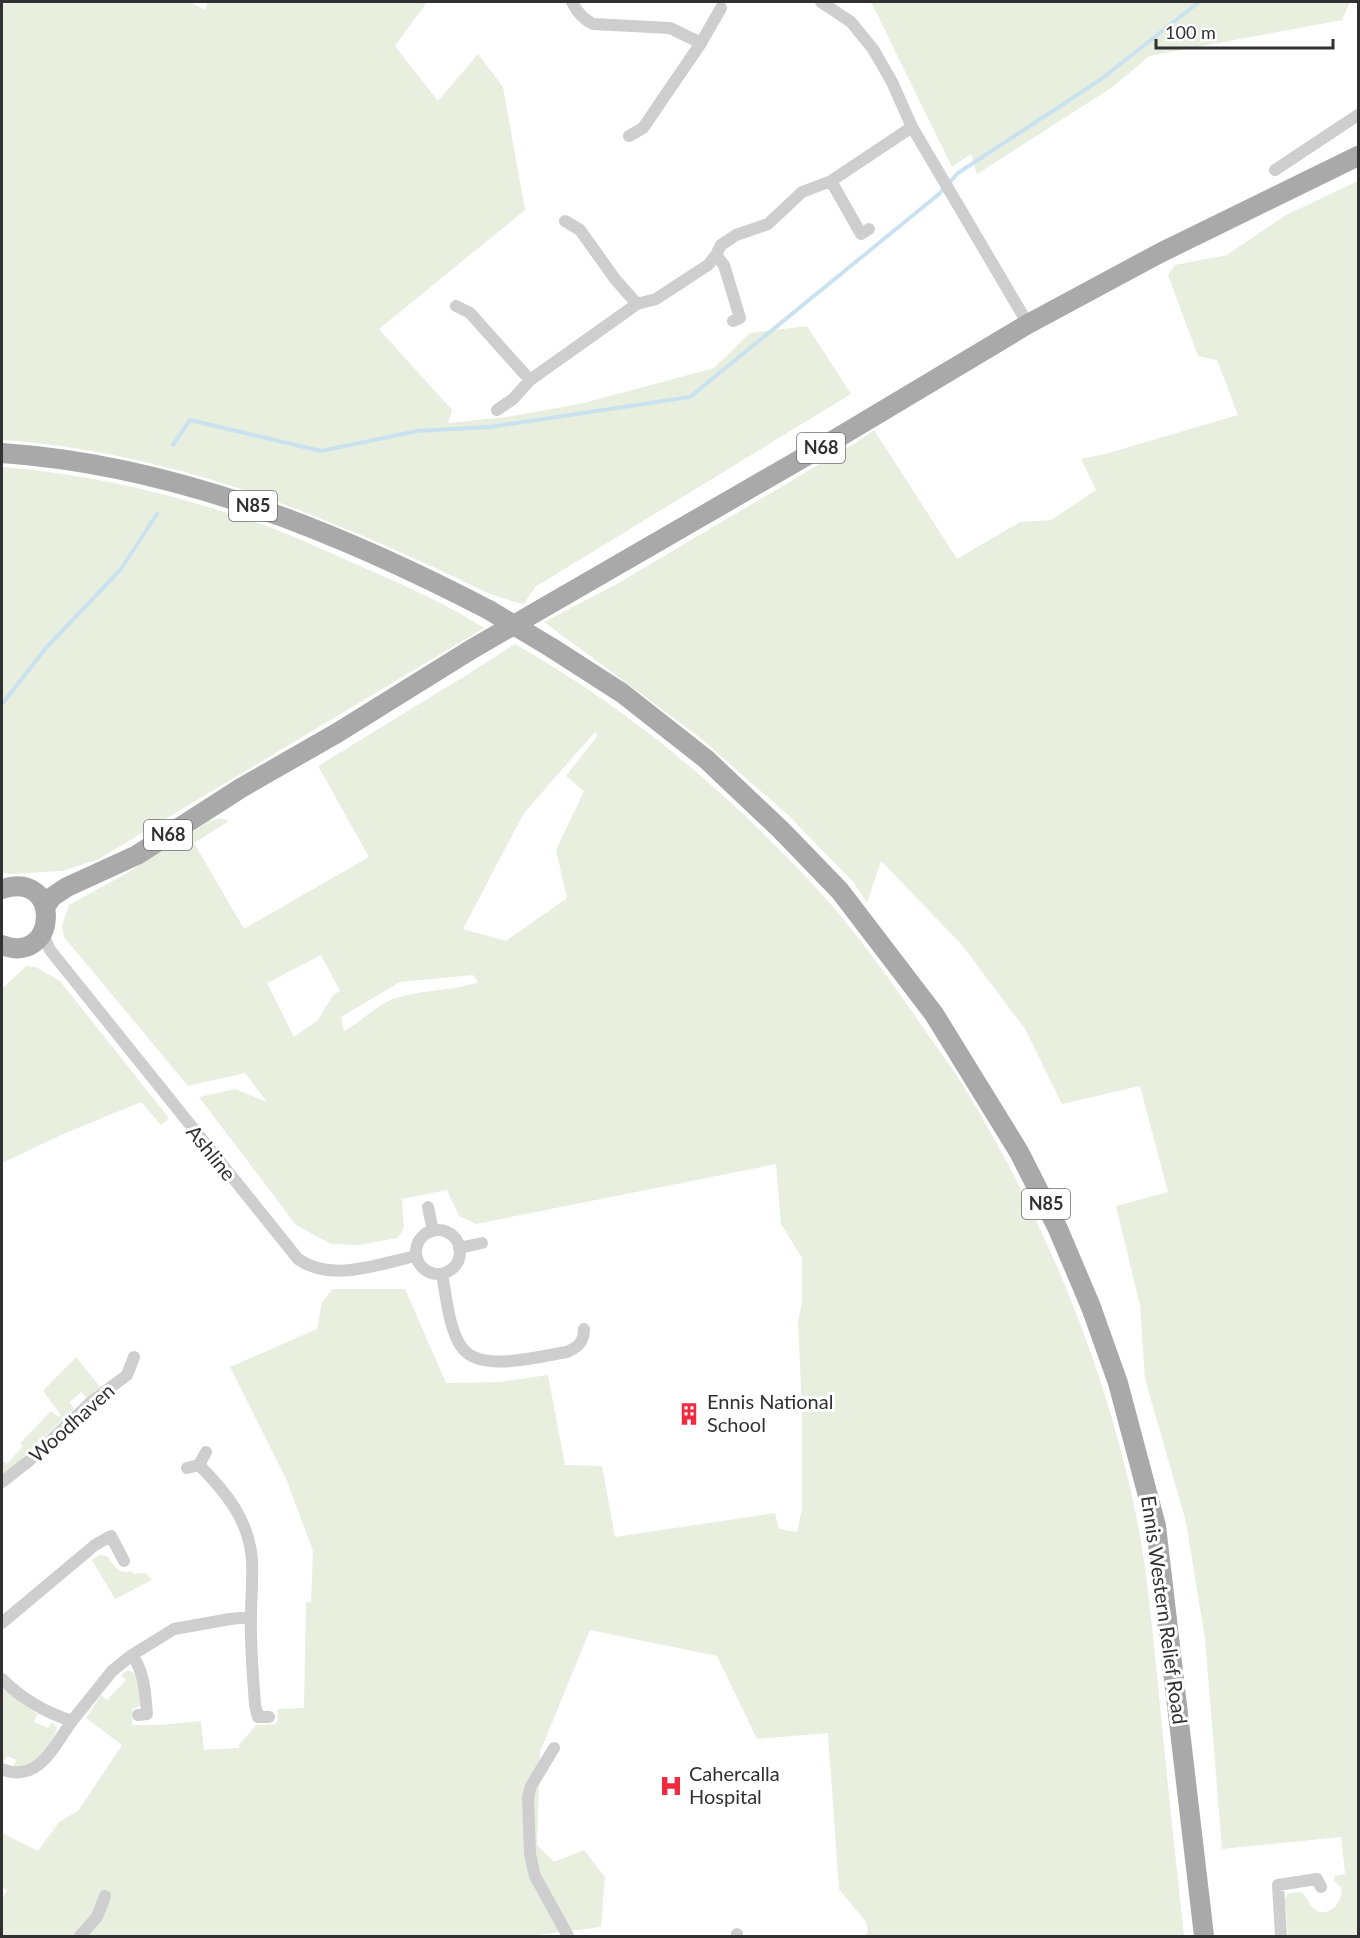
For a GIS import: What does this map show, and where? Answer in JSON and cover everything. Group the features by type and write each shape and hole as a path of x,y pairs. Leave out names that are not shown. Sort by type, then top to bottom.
{"main road":[{"name":"N68","path":"9,887 38,895 45,907 52,897 67,887 137,855 250,783 337,733 465,653 839,438 1028,324 1160,253 1359,156"},
{"name":"Ennis Western Relief Road","path":"2,453 72,460 189,484 293,520 443,586 489,610 622,693 706,759 783,831 840,891 934,1014 1019,1152 1058,1229 1119,1383 1156,1526 1204,1936"},
{"name":"N68","path":"9,887 39,888 83,879"},
{"path":"2,945 18,948 42,941 47,916 45,907"}],"street":[{"path":"572,2 584,19 593,24 670,28 701,43"},
{"path":"821,2 851,22 873,49 892,82 912,127 1028,324"},
{"path":"629,136 643,128 701,43 721,8"},
{"path":"1275,170 1359,115"},
{"path":"496,410 513,399 530,380 637,304 656,299 708,266 717,255 721,245 736,235 768,224 802,192 831,181 912,127"},
{"path":"831,181 861,234 869,230"},
{"path":"565,222 580,230 615,279 637,304"},
{"path":"717,255 724,265 740,318 733,321"},
{"path":"456,306 470,313 530,380"},
{"name":"Ashline","path":"42,941 297,1259 308,1266 336,1272 416,1256"},
{"path":"428,1207 433,1231"},
{"path":"441,1230 450,1234 456,1240 459,1248 459,1257 455,1266 442,1274 425,1270 419,1264 416,1256 421,1238 433,1231 441,1230"},
{"path":"459,1248 482,1243"},
{"path":"442,1274 456,1335 462,1348 471,1356 494,1362 567,1352 577,1347 583,1340 584,1329"},
{"name":"Woodhaven","path":"2,1482 30,1460 91,1402 127,1375 134,1357"},
{"path":"206,1452 193,1466 218,1484 234,1504 245,1531 252,1558 250,1617 255,1705 258,1717 269,1717"},
{"path":"2,1623 96,1545 111,1536 123,1561"},
{"path":"2,1769 21,1772 41,1766 72,1721 112,1671 132,1655 174,1629 230,1618 250,1617"},
{"path":"132,1655 139,1665 145,1685 147,1714 138,1715"},
{"path":"2,1679 31,1703 46,1712 72,1721"},
{"path":"554,1748 531,1786 528,1797 530,1854 535,1876 568,1936"},
{"path":"1281,1936 1278,1885 1317,1879 1322,1887"},
{"path":"80,1936 97,1917 105,1896"}],"green space":[{"path":"2,2 190,2 205,10 208,2 427,2 395,46 438,101 478,54 503,87 525,210 379,329 452,410 448,423 506,417 584,403 714,368 750,333 807,326 851,394 535,587 524,604 483,591 388,547 291,507 211,480 128,458 44,444 2,440"},
{"path":"871,2 1350,2 1342,20 1149,56 1114,86 977,174 971,154 952,167"},
{"path":"1358,181 1358,1936 1288,1936 1285,1899 1288,1893 1302,1892 1313,1908 1318,1911 1328,1911 1337,1905 1342,1889 1334,1880 1334,1876 1345,1874 1341,1837 1222,1849 1205,1639 1186,1522 1145,1379 1140,1306 1116,1206 1168,1192 1140,1086 1062,1104 1025,1029 962,945 881,861 867,903 853,882 788,815 698,736 544,622 615,585 874,430 957,559 1020,522 1051,520 1096,490 1081,459 1238,415 1217,360 1198,356 1168,275 1175,265 1227,255 1286,215"},
{"path":"2,467 72,475 142,489 244,518 403,585 484,628 97,860 62,871 10,874 2,872"},
{"path":"515,644 557,669 637,724 713,786 783,854 858,937 956,1074 995,1141 1022,1191 1069,1294 1107,1401 1122,1455 1135,1510 1146,1575 1184,1936 866,1936 868,1929 866,1922 839,1889 828,1733 757,1739 717,1656 590,1630 540,1752 537,1845 554,1862 584,1850 605,1877 601,1927 529,1936 2,1936 2,1900 7,1890 2,1887 2,1833 38,1851 59,1822 78,1811 122,1745 86,1718 101,1695 107,1700 126,1680 121,1675 128,1670 137,1675 142,1701 138,1707 132,1709 132,1725 201,1721 204,1750 239,1748 256,1725 275,1724 278,1721 278,1709 304,1708 306,1602 311,1603 313,1551 287,1481 230,1367 317,1329 322,1302 333,1289 405,1289 446,1383 500,1382 548,1375 565,1465 602,1466 615,1537 775,1513 779,1529 797,1532 802,1509 802,1409 798,1323 802,1302 802,1258 781,1224 776,1164 476,1224 459,1216 447,1190 402,1199 404,1228 398,1238 357,1245 331,1244 296,1225 199,1097 235,1089 267,1102 245,1073 188,1086 64,937 62,926 69,905 127,873 210,821 221,818 229,821 194,843 244,929 369,857 318,766","holes":["595,732 598,735 566,776 584,791 556,850 567,898 506,941 463,929 524,813","321,955 340,991 333,995 318,1020 294,1037 267,983","473,975 478,982 391,1000 344,1031 341,1017 400,982"]},
{"path":"26,966 36,967 60,981 169,1118 161,1125 141,1102 61,1135 2,1163 2,989"},
{"path":"76,1357 100,1387 87,1398 81,1392 70,1402 74,1409 2,1477 2,1460 7,1464 23,1446 20,1443 51,1411 58,1417 61,1415 43,1391"},
{"path":"99,1555 107,1556 114,1566 123,1572 146,1573 152,1580 115,1599 92,1560"},
{"path":"2,1688 37,1714 34,1722 48,1728 52,1722 57,1727 54,1736 41,1754 25,1766 13,1767 16,1760 7,1756 2,1763"}],"waterway":[{"path":"173,445 190,420 321,451 417,431 490,427 690,397 939,194 958,173 1100,80 1199,2"},
{"path":"2,704 46,648 121,569 157,514"}],"place":[{"name":"Ennis National School","path":"689,1414"},
{"name":"Cahercalla Hospital","path":"671,1786"}]}
